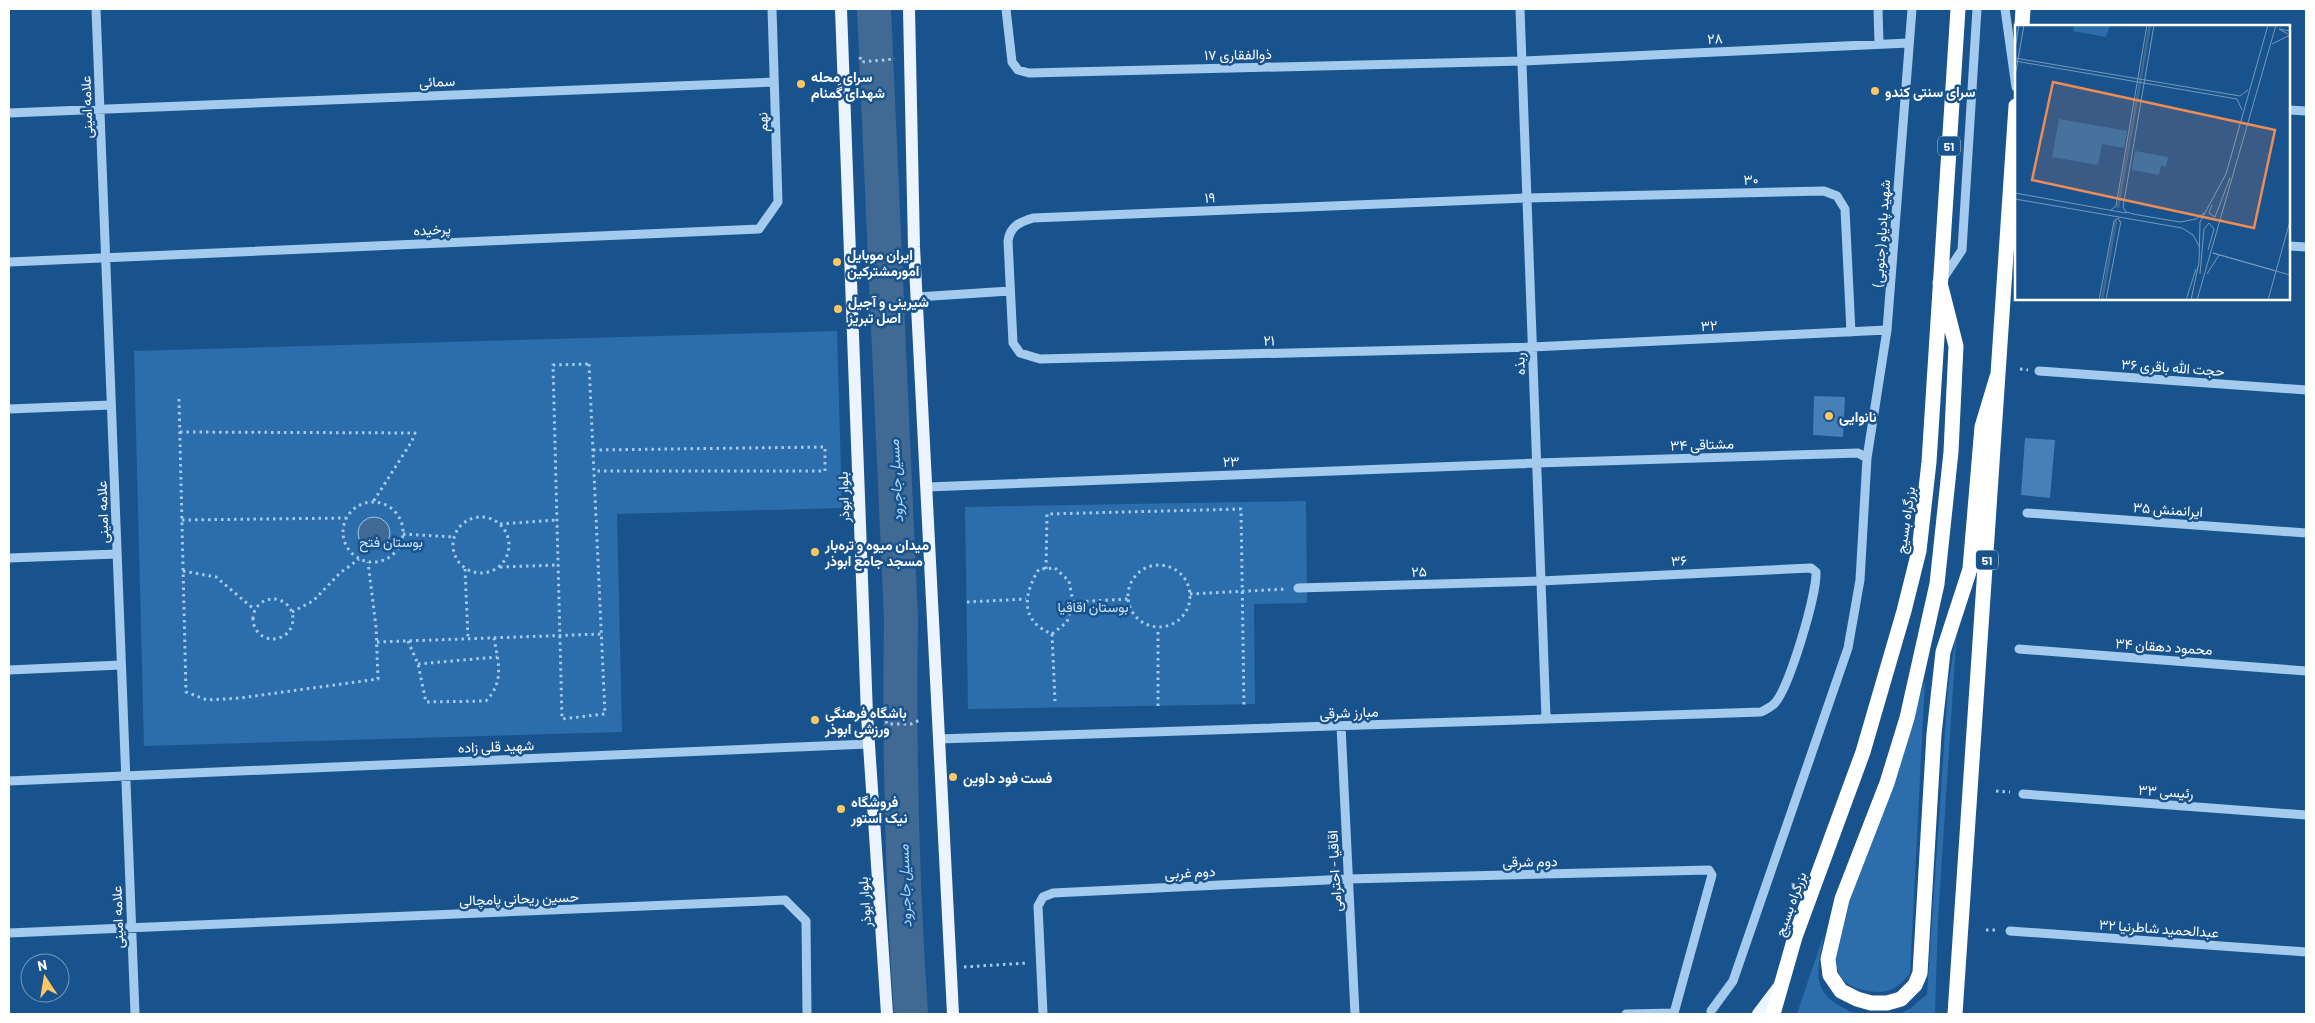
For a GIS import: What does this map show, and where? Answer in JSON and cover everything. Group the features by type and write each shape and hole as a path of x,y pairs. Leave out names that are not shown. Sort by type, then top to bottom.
{"highway":[{"name":"بزرگراه بسیج","path":"1772,1014 1780,985 1864,752 1904,611 1918,551 1929,462 1958,9"},
{"path":"2022,25 2023,9"},
{"name":"51","path":"1955,1014 1967,812 1991,513 1997,378 2015,120"},
{"path":"1940,283 1956,346 1951,452 1937,584 1907,718 1888,783 1842,899 1828,959 1830,975 1841,991 1856,999 1871,1003 1888,1003 1901,999 1915,985 1920,973 1934,734 1943,652 1970,569 1982,427 1997,378"}],"main road":[{"name":"بلوار ابوذر","path":"841,9 868,744 887,1014"},
{"path":"909,9 914,247 938,739 954,1014"},
{"path":"1758,1014 1780,985"}],"street":[{"name":"علامه امینی","path":"96,9 135,1014"},
{"name":"نهم","path":"759,229 778,202 772,9"},
{"name":"ذوالفقاری ۱۷","path":"1006,9 1012,62 1018,70 1029,73 1522,61"},
{"name":"ربذه","path":"1520,9 1546,718"},
{"path":"1878,9 1879,44"},
{"name":"شهید پادیاو (جنوبی)","path":"1711,1011 1733,981 1848,648 1860,580 1868,458 1887,330 1912,9"},
{"path":"1940,283 1962,250 1977,9"},
{"path":"2006,9 2015,79"},
{"name":"۲۸","path":"1522,61 1910,43"},
{"name":"سمائی","path":"9,113 774,82"},
{"path":"2290,110 2306,111"},
{"name":"۳۰","path":"1527,198 1824,191 1838,196 1845,209 1851,332"},
{"name":"۱۹","path":"1013,343 1009,232 1019,222 1033,218 1527,198"},
{"name":"پرخیده","path":"9,262 759,229"},
{"path":"2290,246 2306,248"},
{"path":"917,298 1010,291"},
{"name":"۳۲","path":"1532,347 1887,330"},
{"name":"۲۱","path":"1013,343 1020,353 1040,359 1532,347"},
{"name":"حجت الله باقری ۳۶","path":"2039,371 2306,390"},
{"path":"9,409 111,405"},
{"name":"۳۴ مشتاقی","path":"1536,463 1858,453 1868,458"},
{"name":"۲۳","path":"927,487 1536,463"},
{"name":"ایرانمنش ۳۵","path":"2027,513 2306,533"},
{"path":"9,558 117,554"},
{"name":"۳۶","path":"1540,581 1810,568 1816,572 1813,598 1783,689 1774,705 1761,712"},
{"name":"۲۵","path":"1298,588 1540,581"},
{"name":"محمود دهقان ۳۴","path":"2019,649 2306,671"},
{"path":"9,670 121,665"},
{"name":"مبارز شرقی","path":"938,739 1761,712"},
{"name":"اقاقیا - احترامی","path":"1341,726 1355,1014"},
{"name":"شهید قلی زاده","path":"9,781 868,744"},
{"name":"رئیسی ۳۳","path":"2023,794 2306,815"},
{"name":"دوم شرقی","path":"1348,879 1705,870 1711,872 1674,1013 1626,1014"},
{"name":"دوم غربی","path":"1041,962 1038,906 1043,897 1053,893 1348,879"},
{"name":"حسین ریحانی پامچالی","path":"9,933 784,900 806,921 806,1014"},
{"name":"عبدالحمید شاطرنیا ۳۲","path":"2010,932 2306,952"},
{"path":"1041,962 1043,1014"}],"path":[{"path":"861,62 895,59"},
{"path":"589,364 593,450 605,714 562,719 553,365 589,364"},
{"path":"179,399 186,692 207,700 240,698 378,679 377,642 368,562"},
{"path":"180,432 415,433 412,442 373,502"},
{"path":"593,450 825,447 826,471 594,471"},
{"path":"373,502 392,508 398,516 403,534 401,544 395,553 378,562 368,562 359,560 345,545 342,535 346,518 354,508 363,503 373,502"},
{"path":"1046,569 1046,514 1241,509 1244,705"},
{"path":"182,520 346,518"},
{"path":"500,567 509,550 506,531 500,524 491,519 472,518 464,523 454,537 454,555 466,569 483,574 500,567 558,565"},
{"path":"500,524 557,520"},
{"path":"403,534 454,537"},
{"path":"292,612 313,601 340,573 359,560"},
{"path":"1153,565 1174,568 1188,584 1190,594 1190,604 1178,621 1158,628 1139,621 1132,613 1128,599 1130,584 1135,575 1153,565"},
{"path":"1054,568 1069,581 1073,602 1068,622 1052,634 1039,628 1031,616 1026,599 1031,583 1040,570 1054,568"},
{"path":"466,569 468,638"},
{"path":"183,571 216,577 255,610"},
{"path":"1190,594 1298,588"},
{"path":"277,599 288,606 292,612 293,618 289,631 278,638 272,639 260,634 253,623 255,610 264,601 277,599"},
{"path":"967,602 1026,599"},
{"path":"1073,602 1128,599"},
{"path":"1158,628 1158,706"},
{"path":"377,642 602,634"},
{"path":"1052,634 1055,701"},
{"path":"408,641 418,664 426,702 486,700 496,690 499,674 494,638"},
{"path":"418,664 497,657"},
{"path":"884,714 887,724 911,724 920,720"},
{"path":"951,968 1041,962"}],"green space":[{"name":"بوستان فتح","path":"837,331 842,508 617,514 622,732 144,746 134,351"},
{"name":"بوستان اقاقیا","path":"1306,501 1307,603 1254,604 1255,704 968,709 965,507"},
{"path":"1957,628 1938,920 1935,1014 1900,1014 1911,1008 1927,994 1948,688"},
{"path":"1925,680 1910,973 1893,989 1884,992 1859,989 1853,987 1839,974 1837,950 1841,928 1858,874 1895,779"},
{"path":"1824,934 1818,973 1820,983 1830,1000 1856,1014 1797,1014"}],"shaded area":[{"path":"374,517 385,522 390,533 385,544 374,549 363,544 358,533 363,522"}],"building":[{"name":"نانوایی","path":"1814,396 1845,397 1843,437 1813,435"},
{"path":"2025,438 2055,440 2050,498 2021,495"}],"waterway":[{"name":"مسیل جاجرود","path":"874,9 901,620 900,719 902,817 905,916 911,1014"}],"place":[{"name":"سرای محله شهدای گمنام","path":"801,84"},
{"name":"سرای سنتی کندو","path":"1875,91"},
{"name":"ایران موبایل امورمشترکین","path":"837,262"},
{"name":"شیرینی و آجیل اصل تبریز","path":"838,309"},
{"name":"نانوایی","path":"1829,416"},
{"name":"میدان میوه و تره‌بار مسجد جامع ابوذر","path":"815,552"},
{"name":"باشگاه فرهنگی ورزشی ابوذر","path":"815,720"},
{"name":"فست فود داوین","path":"953,777"},
{"name":"فروشگاه نیک استور","path":"841,809"}]}
